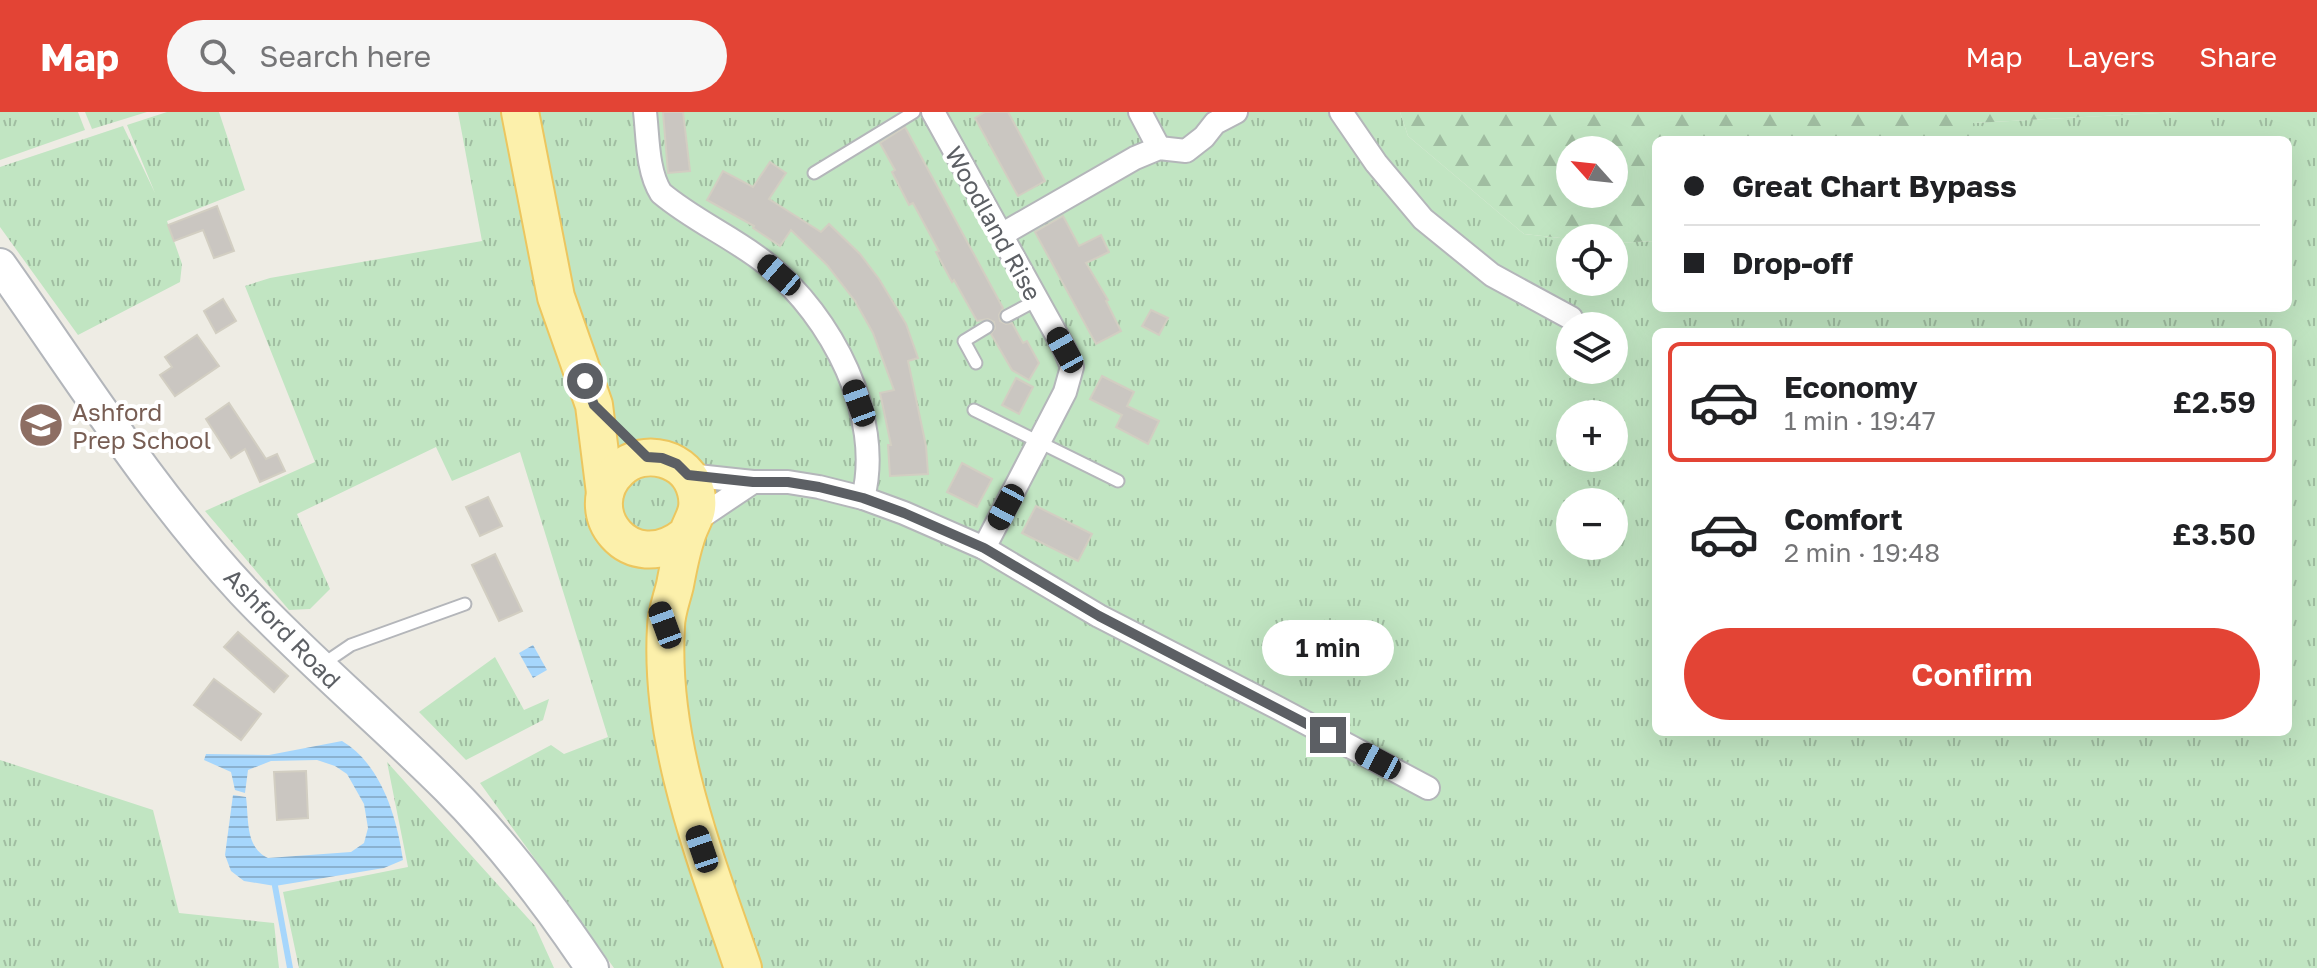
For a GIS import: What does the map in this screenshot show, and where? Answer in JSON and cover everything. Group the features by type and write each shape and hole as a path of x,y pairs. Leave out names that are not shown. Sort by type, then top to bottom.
{"main road":[{"path":"520,112 556,297 594,405 608,523 643,568 665,625"},
{"path":"594,405 647,457"},
{"path":"605,493 620,468 633,460 647,457 662,458 677,464 696,489 698,505 665,625 667,684 673,738 692,819 743,968"},
{"path":"627,545 658,551 674,545 690,528"}],"street":[{"path":"645,112 656,186 668,199 766,263 820,320 848,373 859,403 869,464 863,498"},
{"name":"Woodland Rise","path":"933,112 1072,367 1065,392 984,548"},
{"path":"1140,112 1159,148"},
{"path":"1001,235 1135,158 1159,148 1186,151 1204,137 1215,123 1236,112"},
{"path":"1341,112 1376,163 1423,219 1492,275 1560,312"},
{"name":"Ashford Road","path":"0,265 144,469 242,590 449,789 505,850 551,907 592,968"},
{"path":"688,475 819,487 863,498 984,548 1099,616 1428,788"},
{"path":"690,528 753,482"}],"lane":[{"path":"814,173 914,112"},
{"path":"1007,316 1037,300"},
{"path":"976,363 964,341 987,327"},
{"path":"974,410 1118,481"},
{"path":"319,667 351,645 465,604"}],"green space":[{"path":"0,112 78,112 85,130 0,160"},
{"path":"85,112 147,112 92,129"},
{"path":"167,112 219,112 245,190 167,221 182,264 180,282 78,335 0,227 0,167 123,126 155,193 127,125"},
{"path":"458,112 1400,112 1408,136 1524,234 1556,237 1556,296 1628,296 1628,242 1652,241 1652,312 2292,312 2292,136 1972,136 1972,123 2179,112 2317,112 2317,968 614,968 480,783 551,745 564,754 608,737 520,452 452,481 436,447 297,514 330,589 310,609 289,610 205,511 315,462 245,286 270,278 482,241"},
{"path":"1400,112 2179,112 1973,123 1972,136 1652,136 1652,241 1628,242 1628,224 1556,224 1556,237 1524,234 1408,136"},
{"path":"495,657 524,710 549,699 543,720 466,760 419,712"},
{"path":"0,760 153,810 179,913 274,923 279,968 0,968"},
{"path":"387,762 535,926 554,968 299,968 283,892 408,867"}],"water":[{"path":"533,645 547,670 533,678 519,653"},
{"path":"342,741 356,751 377,777 391,810 403,860 384,868 275,886 244,881 231,871 225,855 233,795 246,797 252,840 255,847 268,858 351,852 364,843 368,828 364,804 347,774 317,760 271,761 248,770 245,793 235,790 231,772 204,760 206,754 269,755"}],"building":[{"path":"663,112 683,112 690,171 668,173"},
{"path":"985,112 1008,112 1045,181 1018,196 975,118"},
{"path":"905,127 1003,308 1000,321 1012,323 1039,363 1029,380 1012,370 991,334 995,328 994,322 988,319 977,321 954,280 952,282 913,203 909,205 892,172 895,170 880,143"},
{"path":"770,162 786,173 769,199 821,232 829,224 860,254 906,324 918,358 908,361 926,446 928,474 890,476 888,445 891,445 880,393 894,390 873,333 855,301 827,265 791,230 780,246 754,226 707,200 723,171 753,187"},
{"path":"217,206 234,251 214,258 203,230 174,241 168,225"},
{"path":"1063,216 1079,246 1101,235 1109,252 1086,263 1108,300 1121,331 1096,344 1035,232"},
{"path":"223,299 236,321 216,333 204,311"},
{"path":"1151,310 1168,318 1159,335 1142,326"},
{"path":"197,335 219,366 175,396 160,375 172,367 165,357"},
{"path":"1102,376 1134,392 1127,406 1159,421 1148,444 1116,427 1122,415 1090,399"},
{"path":"1016,378 1033,387 1019,414 1002,405"},
{"path":"229,403 266,459 277,454 285,471 260,482 245,449 231,458 206,419"},
{"path":"962,463 992,479 977,507 947,492"},
{"path":"488,497 502,526 480,536 466,507"},
{"path":"1036,506 1092,534 1078,561 1022,533"},
{"path":"495,554 522,611 499,621 472,565"},
{"path":"238,632 288,676 274,692 224,647"},
{"path":"214,679 261,714 241,740 194,705"},
{"path":"306,771 308,818 277,820 274,772"}],"waterway":[{"path":"275,886 290,968"}],"place":[{"name":"Ashford Prep School","path":"41,425"}],"route":[{"path":"585,381 594,405 647,457 662,458 677,464 688,475 819,487 904,513 984,548 1099,616 1328,735"}]}
